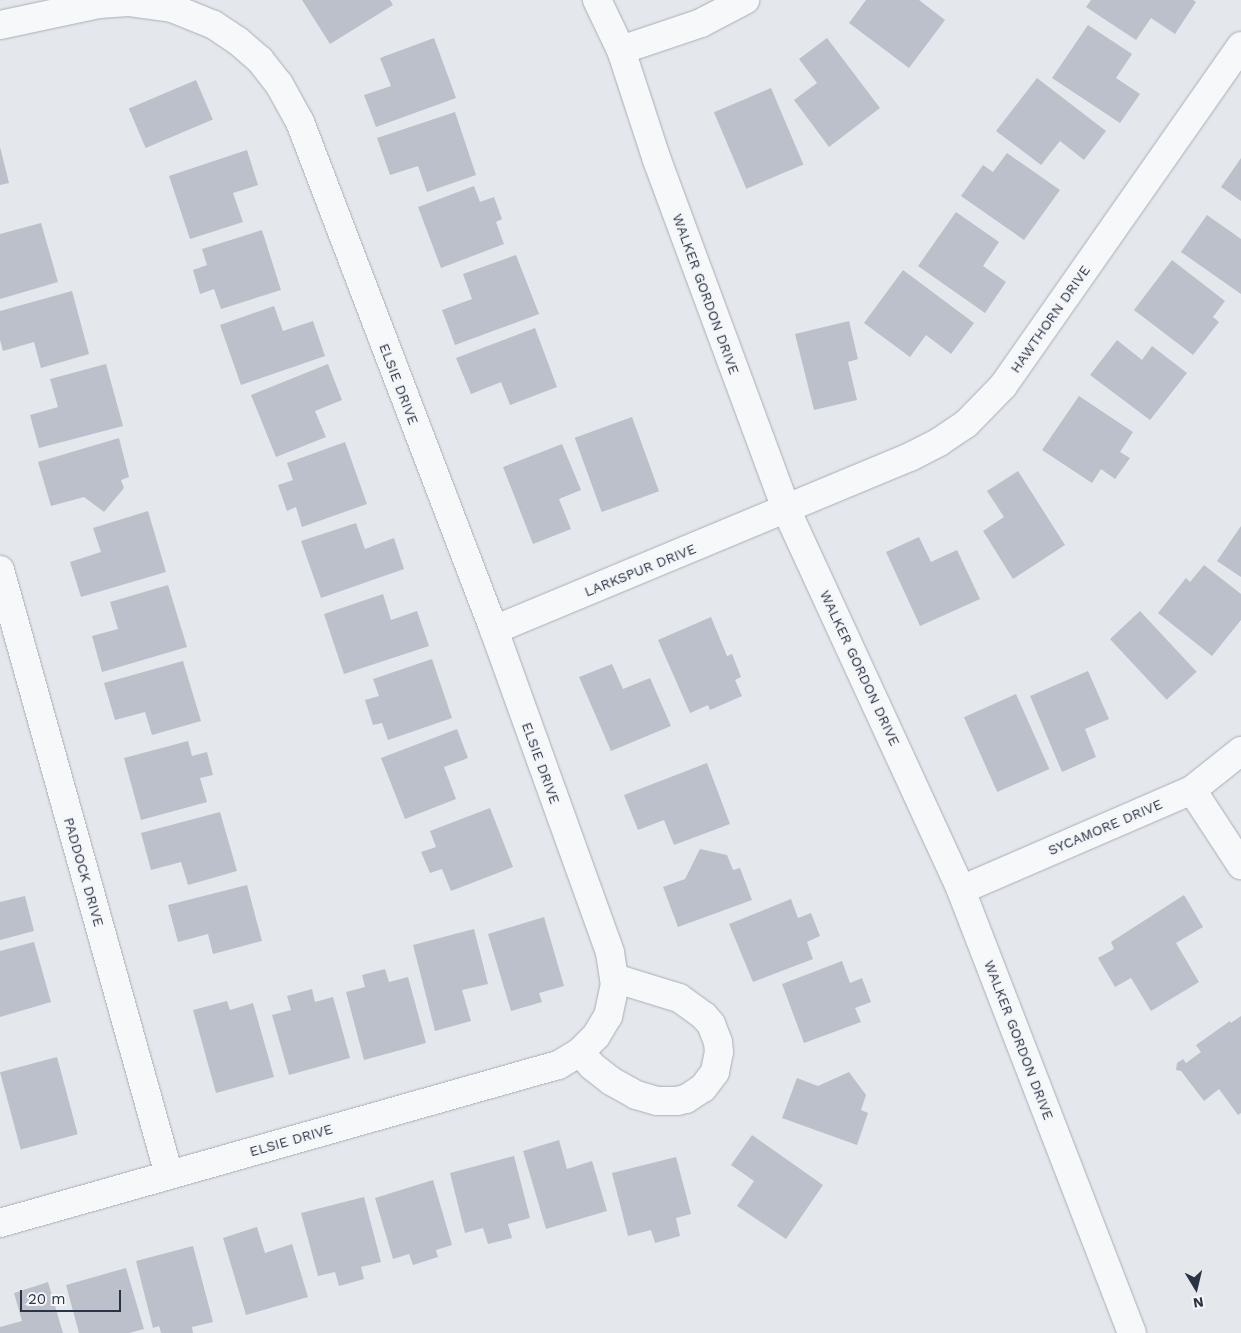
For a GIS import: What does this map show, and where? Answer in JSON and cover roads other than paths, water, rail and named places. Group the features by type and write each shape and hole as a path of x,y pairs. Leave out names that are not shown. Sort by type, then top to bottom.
{"street":[{"name":"WALKER GORDON DRIVE","path":"597,0 621,50 663,178 786,509 961,890 1132,1333"},
{"path":"621,50 701,22 745,0"},
{"name":"ELSIE DRIVE","path":"0,25 99,4 128,2 158,6 187,13 214,25 250,50 270,71 287,96 300,122 494,630 610,953 614,978 614,992 608,1016 596,1036 580,1052 550,1067 0,1223"},
{"name":"HAWTHORN DRIVE","path":"786,509 930,447 957,430 989,402 1010,377 1241,46"},
{"name":"LARKSPUR DRIVE","path":"494,630 786,509"},
{"name":"PADDOCK DRIVE","path":"0,570 169,1175"},
{"name":"SYCAMORE DRIVE","path":"961,890 1192,790 1241,751"},
{"path":"1192,790 1241,865"},
{"path":"580,1052 592,1066 611,1081 636,1095 657,1101 677,1102 686,1099 703,1088 715,1072 719,1052 718,1042 711,1024 704,1016 680,998 634,982 614,978"}]}
